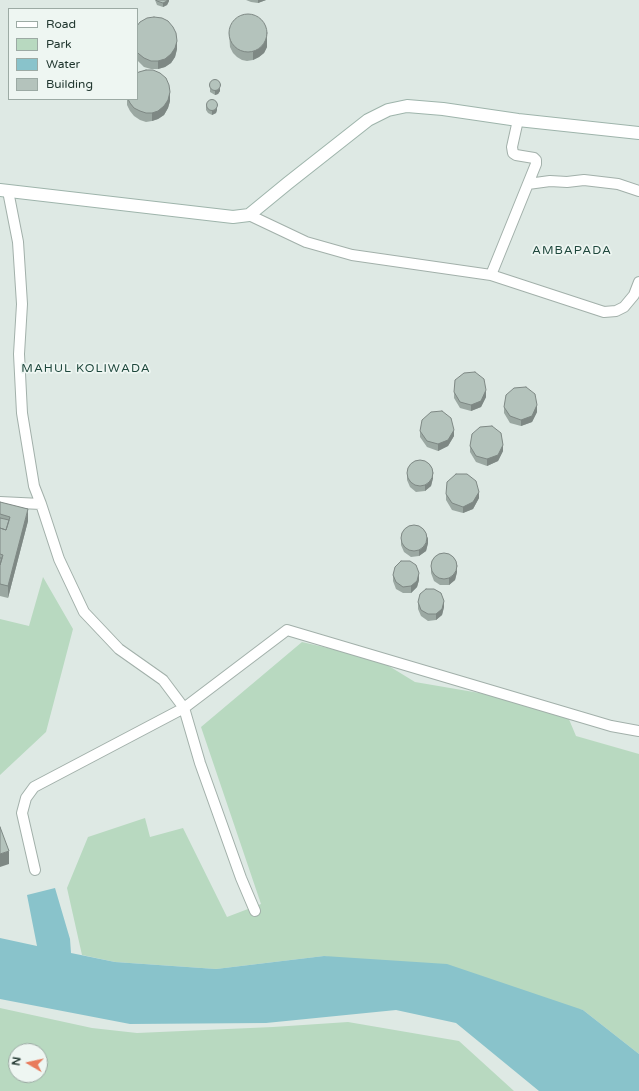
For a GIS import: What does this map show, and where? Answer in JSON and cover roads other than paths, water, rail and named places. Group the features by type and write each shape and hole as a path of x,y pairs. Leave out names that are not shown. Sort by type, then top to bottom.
{"street":[{"path":"254,911 203,770 184,708 163,680 119,649 84,612 59,559 34,486 22,413 19,354 22,304 18,242 4,191 233,217 249,215 368,120 388,110 407,106 639,133"},
{"path":"491,275 536,164 536,160 534,158 516,155 513,153 512,147 518,120"},
{"path":"528,184 550,181 567,182 584,180 618,184 639,191"},
{"path":"249,215 306,242 352,255 491,275 604,312 616,311 624,307 634,295 639,282"},
{"path":"0,502 41,504"},
{"path":"34,870 22,813 26,798 34,787 184,708 286,630 611,726 639,731"}],"water":[{"path":"55,888 70,939 71,953 115,962 216,969 324,956 447,964 583,1010 639,1054 639,1091 539,1091 456,1023 396,1010 266,1023 130,1024 0,999 0,938 37,946 27,895"}],"district":[{"name":"AMBAPADA","path":"572,251"},
{"name":"MAHUL KOLIWADA","path":"86,369"}]}
